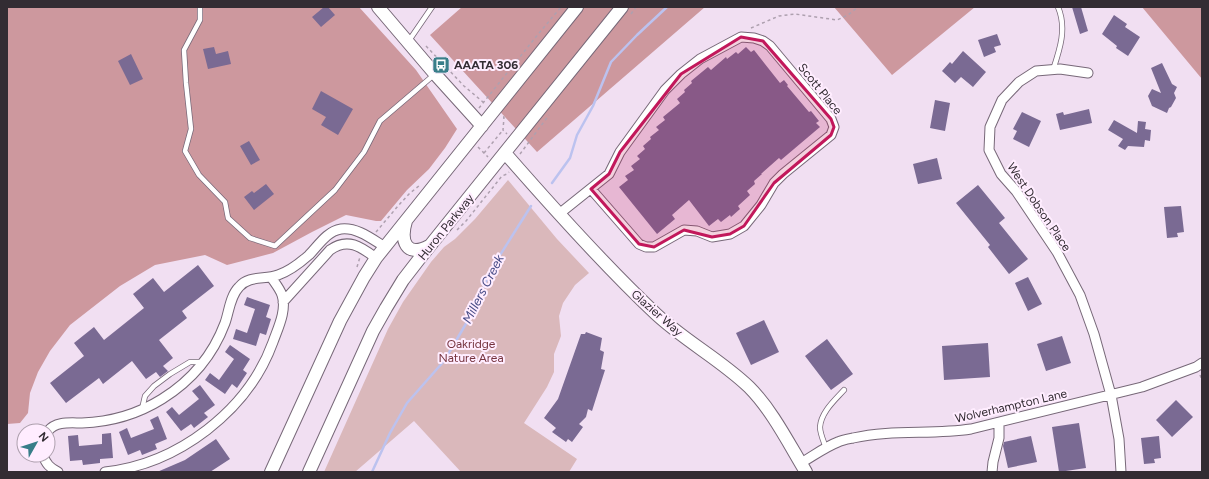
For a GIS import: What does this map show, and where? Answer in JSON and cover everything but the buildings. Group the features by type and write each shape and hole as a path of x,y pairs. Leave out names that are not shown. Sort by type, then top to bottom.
{"main road":[{"path":"378,7 411,38 435,74 482,126"},
{"path":"272,472 340,321 376,258 577,7"},
{"path":"602,32 616,7"},
{"name":"Huron Parkway","path":"309,472 376,325 403,280 622,7"},
{"name":"Glazier Way","path":"505,153 628,288 658,316 749,387 763,403 803,467"},
{"path":"406,220 404,227 404,238 408,247 417,251 430,246"}],"street":[{"path":"559,214 609,174 620,152 665,90 680,74 700,59 741,37"},
{"name":"Scott Place","path":"591,189 639,244 646,247 654,247 684,230 697,231 712,237 730,234 744,226 761,205 774,183 831,135 834,127 831,119 770,46 763,41 754,38 741,37"},
{"name":"West Dobson Place","path":"1088,73 1060,70 1036,71 1019,82 1002,100 990,127 989,150 1001,174 1016,191 1057,252 1080,295 1094,334 1111,395 1119,439 1121,472"},
{"path":"56,426 97,423 120,418 162,399 177,389 191,377 211,352 225,324 238,287 244,282 252,279 279,275 293,268 333,232 339,229 348,228 359,232 385,247"},
{"path":"283,302 330,250 337,245 345,243 354,244 376,258"},
{"path":"106,472 137,465 158,458 179,448 199,436 222,417 238,401 258,373 270,350 280,324 283,310 281,291 271,277"},
{"name":"Wolverhampton Lane","path":"803,467 826,448 839,441 888,432 956,431 972,429 1142,387 1196,367 1202,363"},
{"path":"992,472 999,438 999,423"},
{"path":"46,463 58,472"}],"lane":[{"path":"200,7 200,20 184,50 191,129 185,151 199,175 225,202 228,218 250,238 275,246 335,190 364,152 380,121 435,74"},
{"path":"411,38 432,7"},
{"path":"1053,70 1061,44 1063,30 1058,7"},
{"path":"142,409 145,396 154,386 190,362 204,362"},
{"path":"826,448 820,428 822,417 828,407 844,390"}],"path":[{"path":"481,105 561,7"},
{"path":"741,37 742,34 751,28 778,16 795,14 838,20 848,15 858,7"},
{"path":"411,38 483,102"},
{"path":"518,156 553,111"},
{"path":"484,153 503,130 504,117 501,115"},
{"path":"503,130 508,134"},
{"path":"478,147 489,158"},
{"path":"455,231 466,221 502,176 508,173"},
{"path":"378,229 421,184"}],"highlighted area":[{"path":"741,37 763,41 831,119 834,127 831,135 774,183 744,226 730,234 712,237 684,230 654,247 639,244 591,189 609,174 620,152 681,74"}],"green space":[{"name":"Oakridge Nature Area","path":"508,180 557,239 589,273 575,285 563,303 559,316 561,336 554,354 554,372 547,387 524,423 577,459 569,472 461,472 414,421 355,472 324,472 388,329 403,302 431,262 444,247 455,239 475,219"}],"shaded area":[{"path":"7,7 359,7 416,70 457,129 429,169 407,190 381,221 346,215 273,253 227,265 205,255 155,265 120,286 70,325 50,351 38,372 30,393 28,413 20,423 7,424"},
{"path":"462,7 705,7 537,152 430,35"},
{"path":"834,7 975,7 892,75"},
{"path":"1142,7 1202,7 1202,79"}],"waterway":[{"name":"Millers Creek","path":"552,183 570,158 577,135 593,106 611,62 667,7"},
{"name":"Millers Creek","path":"372,472 390,433 407,403 444,361 467,322 495,263 531,206"}],"place":[{"name":"AAATA 306","path":"441,65"}]}
